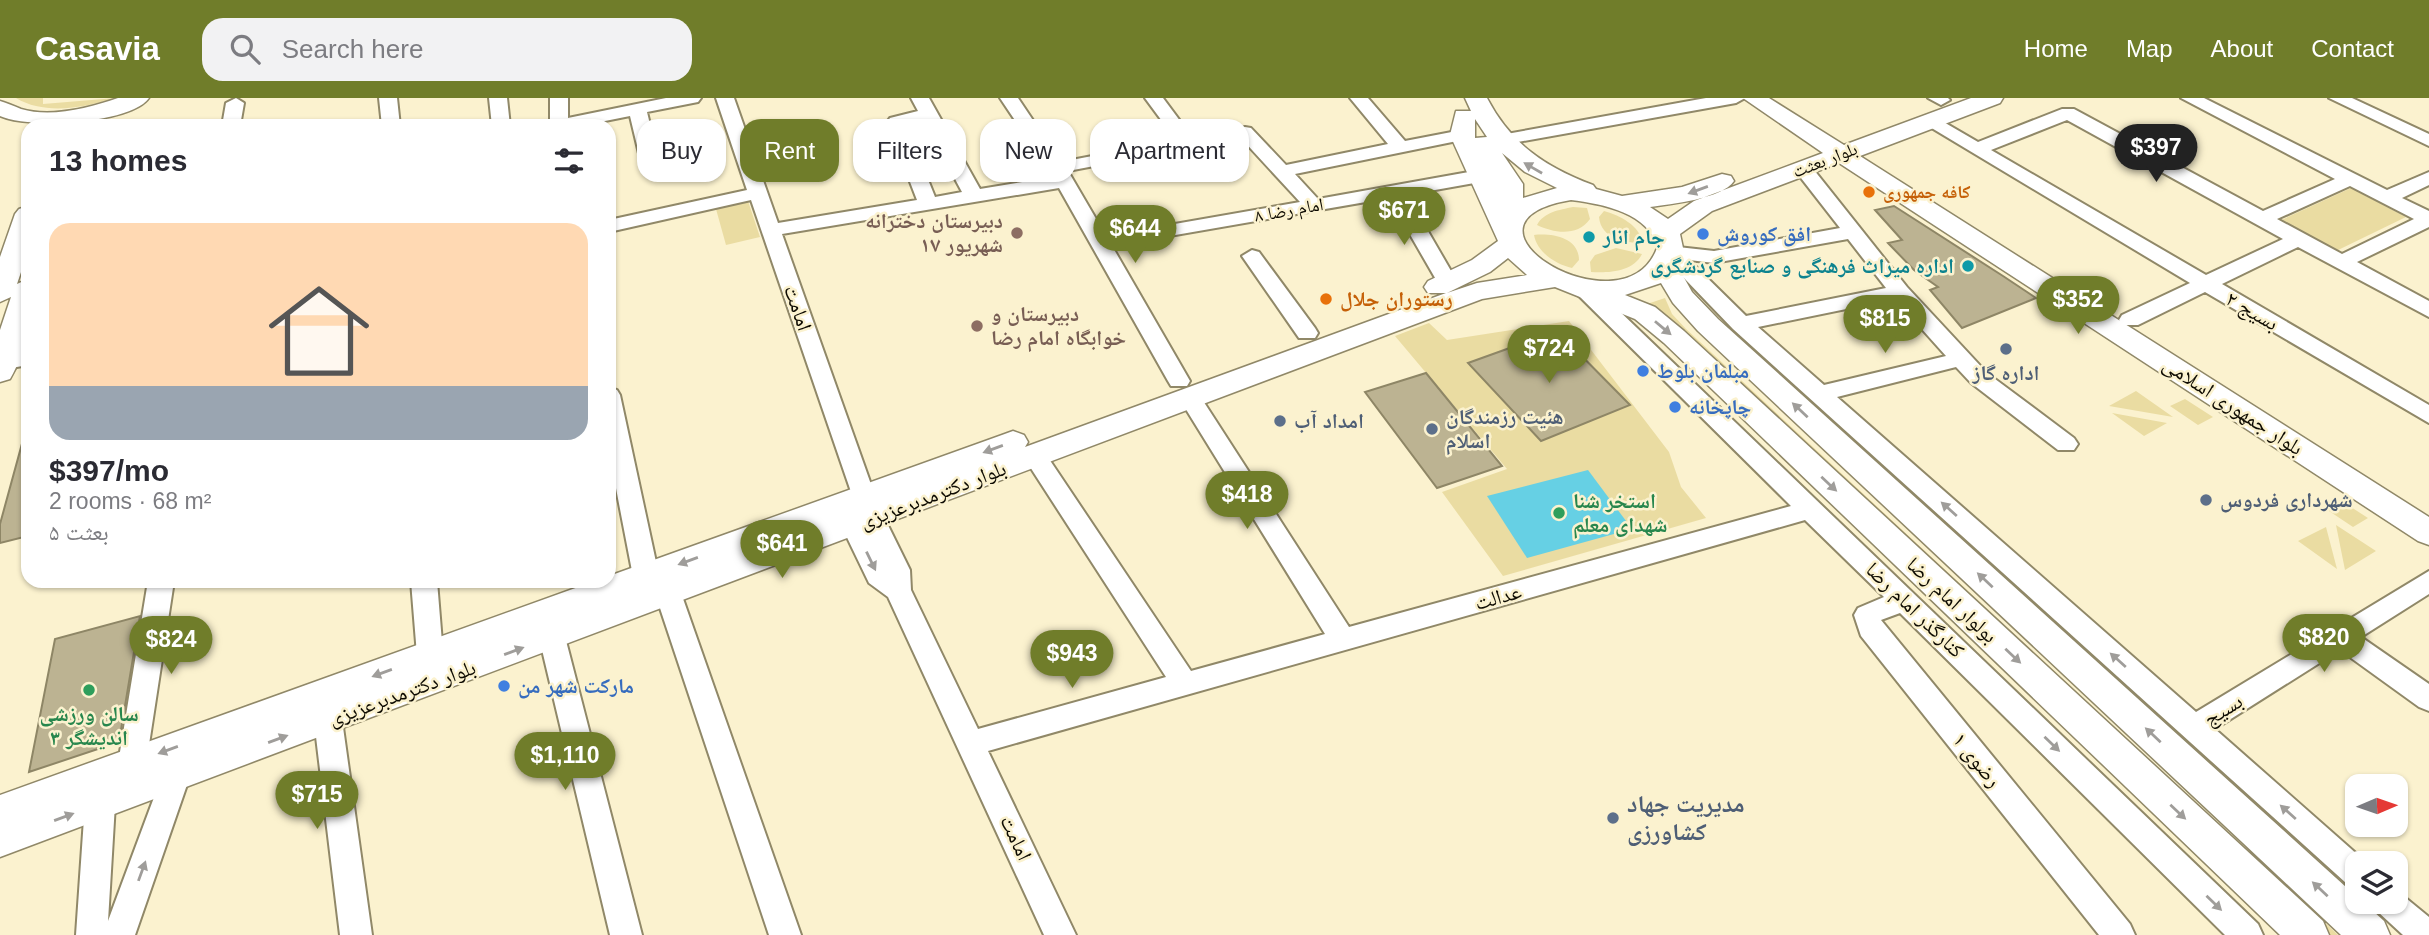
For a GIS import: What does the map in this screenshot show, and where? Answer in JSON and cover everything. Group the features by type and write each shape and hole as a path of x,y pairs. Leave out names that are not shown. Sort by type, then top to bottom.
{"main road":[{"name":"بلوار جمهوری اسلامی","path":"1754,98 1841,145 2130,320 2429,511"},
{"name":"بلوار جمهوری اسلامی","path":"1779,98 1888,184 2429,533"},
{"name":"بلوار بعثت","path":"1624,202 1687,194 1841,145 1929,121 1992,98"},
{"path":"19,116 72,116 136,99"},
{"path":"106,119 136,99"},
{"name":"بلوار بعثت","path":"1666,250 1703,206 1803,169 1841,145 1942,99"},
{"path":"1464,112 1501,140 1523,162 1553,179 1595,195 1624,202 1648,216 1666,250 1651,277 1631,285 1607,288 1568,283 1528,264 1510,236 1480,176 1464,112"},
{"path":"1464,112 1511,184 1510,236"},
{"path":"1803,169 1831,171 1888,184"},
{"path":"1510,236 1516,212 1539,199 1571,193 1595,195"},
{"path":"0,294 21,234"},
{"name":"بلوار دکترمدبرعزیزی","path":"0,841 176,776 327,707 430,655 657,585 863,513 1035,457 1307,333 1448,283 1481,266 1510,236"},
{"name":"بولوار امام رضا","path":"1666,250 1682,297 1708,325 2370,935"},
{"name":"بلوار دکترمدبرعزیزی","path":"863,513 1184,390 1477,291 1568,283"},
{"name":"بولوار امام رضا","path":"1568,283 1645,313 1674,337 2309,935"},
{"path":"8,365 21,314"},
{"name":"بلوار دکترمدبرعزیزی","path":"0,812 132,764 552,637 657,585"}],"street":[{"path":"388,98 390,119"},
{"path":"498,98 500,119"},
{"path":"558,119 559,98"},
{"path":"590,119 692,98"},
{"name":"امامت","path":"725,98 863,513 878,576 898,590 1060,935"},
{"path":"1009,98 1023,119"},
{"path":"1154,98 1170,119"},
{"path":"1359,98 1401,148"},
{"path":"1501,140 1736,98"},
{"path":"2190,98 2429,219"},
{"path":"2338,98 2429,141"},
{"path":"232,119 234,103"},
{"path":"928,203 896,122 924,106 974,196"},
{"path":"637,109 639,119"},
{"path":"1282,171 1401,148 1464,112"},
{"path":"1977,149 2068,113 2429,310"},
{"name":"بسیج ۲","path":"1929,121 2429,415"},
{"path":"1249,136 1314,206"},
{"path":"1803,169 1900,292 1979,378 2066,444"},
{"name":"امام رضا ۸","path":"1098,243 1480,176"},
{"path":"2387,198 2429,178"},
{"path":"2262,219 2350,179"},
{"path":"771,230 974,196 1029,182"},
{"path":"1065,182 1184,390 1343,640"},
{"path":"1395,191 1448,283"},
{"path":"616,224 758,193"},
{"path":"2341,262 2429,219"},
{"path":"1666,250 1714,257 1853,232"},
{"path":"2130,320 2298,239"},
{"path":"1666,250 1741,324 2345,862"},
{"path":"1252,256 1307,333"},
{"name":"کنارگذر امام رضا","path":"1568,283 1811,509 2248,935"},
{"path":"1741,324 1900,292"},
{"path":"1820,394 1961,359"},
{"path":"616,423 657,585 785,935"},
{"path":"1035,457 1185,684"},
{"name":"عدالت","path":"972,743 1811,509"},
{"name":"بسیج","path":"2194,728 2429,580"},
{"path":"132,764 160,588"},
{"path":"425,588 430,655"},
{"name":"رضوی ۱","path":"1905,600 1867,615 1870,629 2119,935"},
{"path":"2340,636 2429,699"},
{"path":"552,637 626,935"},
{"path":"327,707 356,935"},
{"path":"119,935 176,776"},
{"path":"92,935 100,804"},
{"path":"2403,914 2426,935"}],"shaded area":[{"path":"16,98 43,98 43,104 116,98 79,107 53,108 28,104"},
{"path":"2351,188 2406,217 2334,252 2279,221"},
{"path":"748,201 760,237 726,245 716,209"},
{"path":"1573,207 1587,208 1590,219 1579,229 1565,232 1537,225 1548,214"},
{"path":"1604,211 1628,222 1638,231 1643,243 1622,241 1609,235 1599,217"},
{"path":"1534,235 1564,238 1575,247 1579,260 1572,268 1559,264 1543,252"},
{"path":"1616,248 1642,254 1627,268 1591,272 1590,262 1595,255"},
{"path":"1665,298 1672,314 1686,329 2338,935 2322,935 1665,316 1647,304"},
{"path":"1569,321 1669,452 1681,487 1706,518 1503,576 1442,492 1507,469 1395,336 1429,323 1447,340"},
{"path":"2136,391 2173,417 2109,406"},
{"path":"2185,399 2213,417 2198,425 2170,406"},
{"path":"2112,413 2167,423 2144,436"},
{"path":"2340,500 2368,518 2353,527 2326,509"},
{"path":"2336,525 2376,551 2345,570"},
{"path":"2326,527 2337,569 2298,541"}],"water":[{"name":"استخر شنا شهدای معلم","path":"1588,470 1632,529 1527,558 1487,496"}],"building":[{"name":"اداره میراث فرهنگی و صنایع گردشگری","path":"1894,206 2036,298 1962,328 1930,290 1938,287 1914,270 1888,243 1902,240 1875,210"},
{"path":"1557,331 1630,405 1541,441 1468,363"},
{"name":"هئیت رزمندگان اسلام","path":"1426,373 1502,466 1437,488 1365,392"},
{"path":"21,447 21,538 0,543 0,524"},
{"name":"سالن ورزشی اندیشگر ۳","path":"140,616 119,742 29,772 55,639"}],"place":[{"name":"کافه جمهوری","path":"1869,192"},
{"name":"دبیرستان دخترانه ۱۷ شهریور","path":"1017,233"},
{"name":"افق کوروش","path":"1703,234"},
{"name":"جام انار","path":"1589,237"},
{"name":"اداره میراث فرهنگی و صنایع گردشگری","path":"1968,266"},
{"name":"رستوران جلال","path":"1326,299"},
{"name":"دبیرستان و خوابگاه امام رضا","path":"977,326"},
{"name":"اداره گاز","path":"2006,349"},
{"name":"مبلمان بلوط","path":"1643,371"},
{"name":"چاپخانه","path":"1675,407"},
{"name":"امداد آب","path":"1280,421"},
{"name":"هئیت رزمندگان اسلام","path":"1432,429"},
{"name":"شهرداری فردوس","path":"2206,500"},
{"name":"استخر شنا شهدای معلم","path":"1559,513"},
{"name":"مارکت شهر من","path":"504,686"},
{"name":"سالن ورزشی اندیشگر ۳","path":"89,690"},
{"name":"مدیریت جهاد کشاورزی","path":"1613,818"}]}
